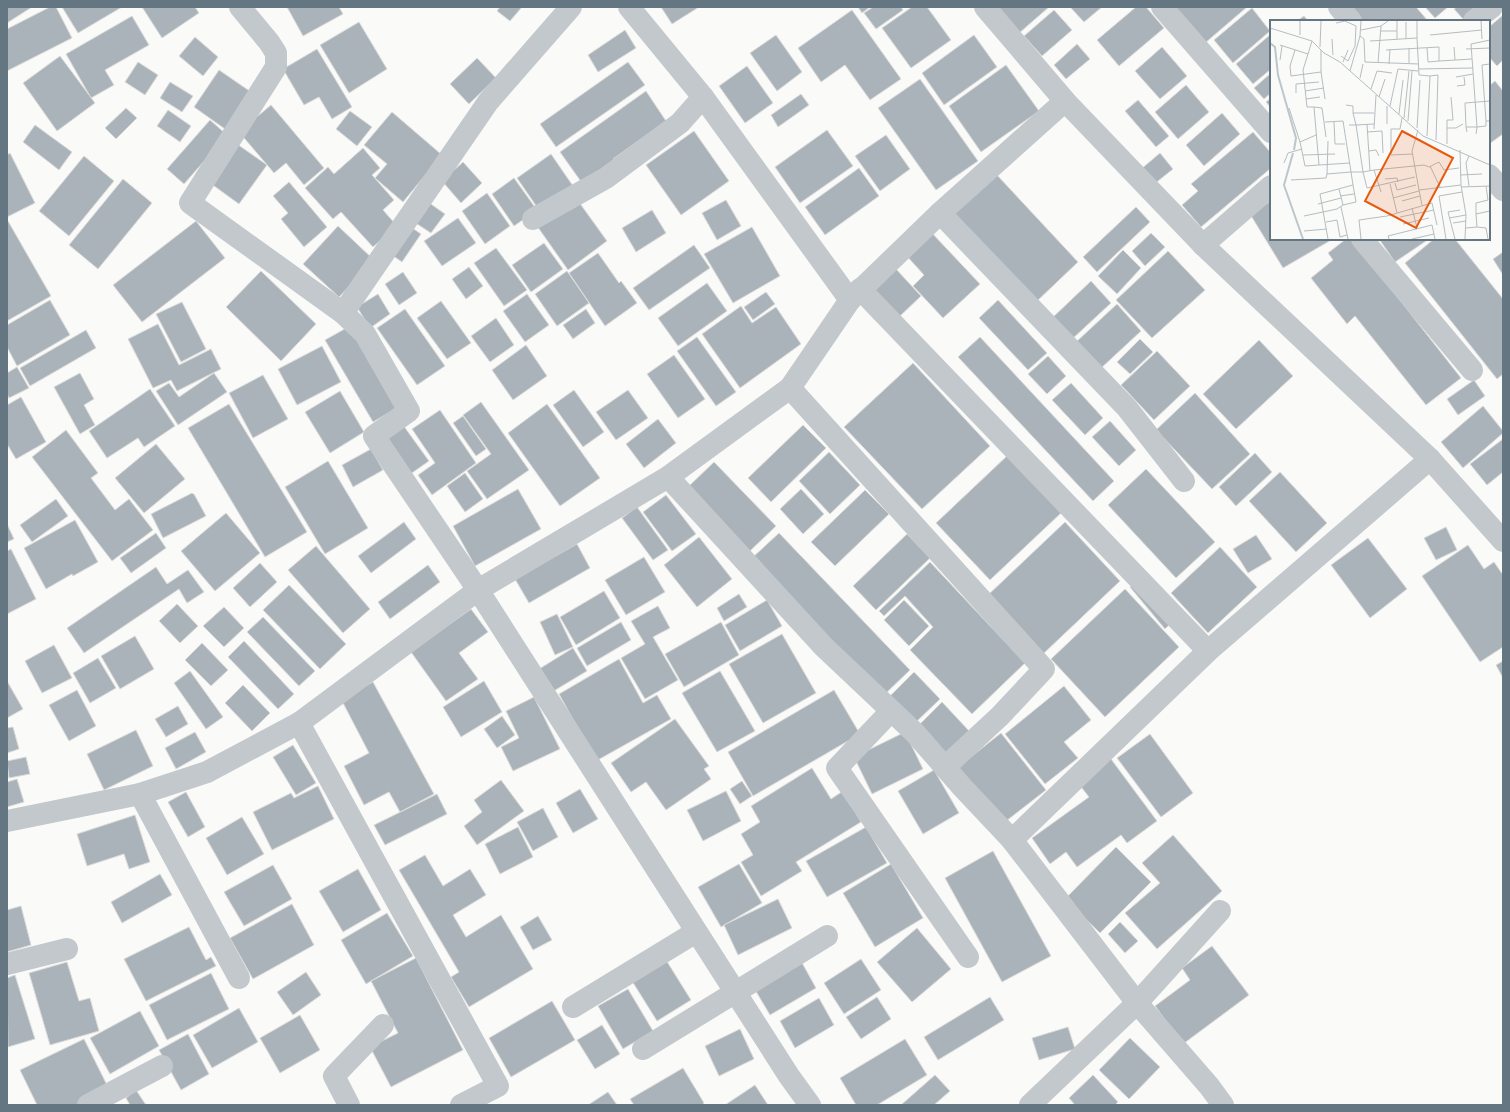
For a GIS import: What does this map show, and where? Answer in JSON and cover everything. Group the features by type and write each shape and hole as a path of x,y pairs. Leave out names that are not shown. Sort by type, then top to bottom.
{"street":[{"path":"240,7 269,42 276,53 276,67 190,203 343,313 365,334 409,411 374,436 478,590 696,932 789,1076 810,1105"},
{"path":"343,313 488,102 571,7"},
{"path":"629,7 703,97 855,294 1208,651"},
{"path":"985,7 1066,101 1203,245 1430,459 1503,541"},
{"path":"1162,7 1270,131"},
{"path":"1339,7 1350,20"},
{"path":"1475,20 1492,7"},
{"path":"533,219 606,178 680,123 703,97"},
{"path":"7,821 140,794 208,772 299,723 478,590 668,477 790,388 855,294 940,213 1066,101"},
{"path":"1490,176 1503,190"},
{"path":"1203,245 1270,187"},
{"path":"940,213 1127,408 1184,481"},
{"path":"1363,240 1472,370"},
{"path":"790,388 1044,669 1000,716 945,767"},
{"path":"1012,840 1208,651 1430,459"},
{"path":"668,477 824,647 915,733 963,788 1012,840 1137,1003 1209,1086 1223,1105"},
{"path":"891,711 837,768 968,957"},
{"path":"299,723 498,1086 461,1105"},
{"path":"140,794 239,978"},
{"path":"1030,1105 1137,1003 1220,911"},
{"path":"573,1007 696,932"},
{"path":"643,1049 827,936"},
{"path":"7,964 67,949"},
{"path":"349,1105 334,1076 383,1026"},
{"path":"88,1105 162,1066"}],"building":[{"path":"7,7 32,7 7,23"},
{"path":"50,7 56,7 72,38 7,71 7,29"},
{"path":"62,7 122,7 78,33"},
{"path":"142,7 195,7 199,13 162,38"},
{"path":"287,7 339,7 343,14 303,36"},
{"path":"500,7 522,7 510,21 497,11"},
{"path":"661,7 699,7 672,24"},
{"path":"858,7 870,7 862,13"},
{"path":"873,7 901,7 903,10 876,29 864,13"},
{"path":"912,7 927,7 951,40 911,68 882,28"},
{"path":"995,7 1049,7 1018,34"},
{"path":"1070,7 1102,7 1084,22"},
{"path":"1136,7 1146,7 1164,28 1119,66 1097,40"},
{"path":"1174,7 1247,7 1205,43"},
{"path":"1343,7 1416,7 1427,20 1354,20"},
{"path":"1425,7 1448,7 1435,18"},
{"path":"1457,7 1478,7 1464,20 1454,9"},
{"path":"1252,8 1270,31 1233,63 1214,40"},
{"path":"852,10 901,79 870,100 845,65 821,82 798,48"},
{"path":"1054,10 1072,30 1042,56 1024,36"},
{"path":"1503,15 1503,60 1497,66 1490,58 1490,26"},
{"path":"132,16 149,45 105,70 114,85 91,98 66,54"},
{"path":"1304,16 1307,20 1298,20"},
{"path":"359,22 387,69 349,93 320,45"},
{"path":"625,30 636,48 598,72 588,55"},
{"path":"776,35 802,72 777,91 750,53"},
{"path":"974,35 997,67 944,105 922,73"},
{"path":"1270,35 1270,70 1253,84 1236,64"},
{"path":"195,37 218,57 203,76 179,56"},
{"path":"1077,44 1090,59 1066,79 1054,65"},
{"path":"1162,47 1187,76 1160,99 1135,71"},
{"path":"317,49 352,107 332,119 319,97 304,105 283,69"},
{"path":"60,56 95,103 57,131 23,83"},
{"path":"477,58 496,78 469,104 450,84"},
{"path":"138,62 158,75 145,95 125,82"},
{"path":"628,62 645,85 556,147 540,124"},
{"path":"1006,65 1039,111 981,152 949,106"},
{"path":"747,66 773,103 745,123 719,86"},
{"path":"219,70 251,92 225,129 194,107"},
{"path":"1270,74 1270,94 1264,99 1254,88"},
{"path":"920,79 978,161 936,190 878,108"},
{"path":"1495,81 1503,91 1503,134 1490,143 1490,85"},
{"path":"170,82 193,96 182,112 160,98"},
{"path":"1186,85 1209,112 1178,139 1155,112"},
{"path":"646,91 666,121 613,159 615,161 582,183 560,152"},
{"path":"801,94 809,105 778,127 771,115"},
{"path":"1270,99 1270,107 1266,102"},
{"path":"1138,100 1169,136 1156,147 1125,111"},
{"path":"271,105 324,168 304,185 286,163 274,173 239,132"},
{"path":"126,108 137,118 116,139 105,128"},
{"path":"168,110 191,126 180,142 157,126"},
{"path":"350,111 372,127 357,146 336,129"},
{"path":"392,112 442,155 403,202 375,178 387,164 364,145"},
{"path":"1222,113 1240,134 1204,166 1186,145"},
{"path":"210,120 227,135 184,184 167,169"},
{"path":"35,125 72,152 59,170 23,142"},
{"path":"827,130 853,166 800,203 775,167"},
{"path":"694,131 729,181 681,215 646,165"},
{"path":"1253,132 1270,152 1270,169 1201,227 1182,205 1198,191 1191,184"},
{"path":"886,135 910,169 880,191 855,156"},
{"path":"237,144 267,165 239,204 210,183"},
{"path":"363,148 380,168 372,175 394,200 383,210 397,226 373,247 341,212 333,219 305,188 328,167 334,174"},
{"path":"10,153 35,203 7,217 7,155"},
{"path":"1160,153 1173,169 1153,185 1140,170"},
{"path":"551,154 573,186 539,210 517,178"},
{"path":"84,156 114,181 69,236 39,211"},
{"path":"463,162 482,183 461,203 442,181"},
{"path":"859,168 879,196 825,235 805,207"},
{"path":"996,174 1078,262 1035,303 951,217"},
{"path":"514,178 537,210 514,226 492,194"},
{"path":"123,179 152,203 98,269 69,245"},
{"path":"289,182 327,227 304,247 281,219 288,213 273,196"},
{"path":"487,193 510,226 485,244 462,211"},
{"path":"576,198 607,241 568,270 537,226"},
{"path":"726,200 741,226 717,240 702,213"},
{"path":"428,202 445,214 431,233 414,222"},
{"path":"1270,202 1270,240 1331,240 1283,268 1250,214"},
{"path":"1136,207 1150,222 1097,272 1083,257"},
{"path":"652,210 666,233 636,252 622,228"},
{"path":"458,218 476,243 442,266 424,241"},
{"path":"8,221 51,296 7,321 7,222"},
{"path":"196,221 225,258 142,322 113,285"},
{"path":"408,225 421,234 402,262 389,253"},
{"path":"338,226 374,260 339,297 303,264"},
{"path":"752,227 780,276 733,303 704,254"},
{"path":"930,231 980,284 943,318 913,286 924,275 905,254"},
{"path":"1151,233 1165,247 1145,266 1132,251"},
{"path":"1345,240 1353,240 1461,378 1426,405 1355,316 1347,324 1311,278 1333,260 1328,253"},
{"path":"1380,240 1428,240 1395,262"},
{"path":"1433,240 1456,240 1503,299 1503,374 1497,379 1405,263"},
{"path":"544,243 563,269 531,292 512,265"},
{"path":"694,245 710,268 649,310 633,288"},
{"path":"496,248 527,290 504,306 474,263"},
{"path":"1123,250 1141,268 1117,294 1098,276"},
{"path":"1168,251 1205,290 1152,338 1116,300"},
{"path":"1503,252 1503,275 1493,259"},
{"path":"598,253 619,283 621,281 637,303 605,326 569,273"},
{"path":"469,267 483,286 466,299 452,279"},
{"path":"895,268 921,296 898,318 872,289"},
{"path":"261,271 316,324 281,361 226,307"},
{"path":"567,271 589,303 557,326 535,294"},
{"path":"403,272 417,293 399,305 385,284"},
{"path":"1091,281 1111,303 1070,341 1050,320"},
{"path":"707,283 727,311 678,346 658,318"},
{"path":"766,292 775,304 753,320 744,307"},
{"path":"378,294 390,314 370,328 357,307"},
{"path":"527,294 549,325 525,342 503,311"},
{"path":"50,300 70,335 17,366 7,347 7,325"},
{"path":"998,300 1047,353 1028,370 979,318"},
{"path":"441,301 471,343 447,359 417,318"},
{"path":"182,302 206,349 181,362 156,314"},
{"path":"1117,304 1141,331 1099,370 1075,343"},
{"path":"741,306 752,323 776,307 801,344 740,388 702,334"},
{"path":"405,309 445,366 417,385 377,328"},
{"path":"586,309 595,323 573,339 563,325"},
{"path":"496,318 514,345 490,362 471,336"},
{"path":"158,324 179,365 211,349 221,369 177,391 171,380 153,388 128,339"},
{"path":"350,326 397,408 373,422 325,340"},
{"path":"86,330 96,348 30,386 20,368"},
{"path":"697,337 736,392 716,406 677,351"},
{"path":"980,337 1114,481 1093,501 958,357"},
{"path":"1140,339 1153,352 1130,374 1117,362"},
{"path":"1259,340 1293,376 1236,429 1203,394"},
{"path":"526,345 547,376 513,400 492,370"},
{"path":"322,346 341,382 297,405 278,369"},
{"path":"1157,351 1190,386 1154,420 1121,385"},
{"path":"674,355 705,399 678,418 647,374"},
{"path":"1048,356 1066,376 1047,394 1028,374"},
{"path":"913,363 990,446 922,509 844,427"},
{"path":"17,367 29,388 9,398 7,394 7,373"},
{"path":"80,373 94,399 84,405 95,425 80,434 54,387"},
{"path":"214,373 227,392 178,425 156,391 169,383 179,397"},
{"path":"263,375 288,419 253,438 229,393"},
{"path":"1474,380 1485,396 1458,415 1447,399"},
{"path":"1071,383 1103,418 1085,435 1052,400"},
{"path":"150,389 175,426 144,447 138,438 107,458 89,431"},
{"path":"574,390 604,432 583,447 553,405"},
{"path":"628,390 648,418 616,440 596,412"},
{"path":"340,391 364,432 330,453 305,412"},
{"path":"1195,393 1250,454 1212,489 1156,430"},
{"path":"21,397 46,442 16,459 7,444 7,405"},
{"path":"481,402 529,470 487,499 467,471 491,454 463,415"},
{"path":"229,404 307,532 265,557 188,428"},
{"path":"547,404 600,478 560,506 508,433"},
{"path":"1483,406 1503,433 1463,468 1441,442"},
{"path":"440,410 476,463 432,495 418,475 435,463 412,429"},
{"path":"463,416 486,449 476,456 453,423"},
{"path":"658,419 676,443 644,468 626,444"},
{"path":"1110,421 1136,450 1119,466 1092,437"},
{"path":"403,425 429,461 409,475 384,439"},
{"path":"803,425 826,448 771,502 748,478"},
{"path":"66,430 98,473 91,478 115,510 129,499 153,530 112,561 32,457"},
{"path":"1503,439 1503,472 1487,485 1470,464"},
{"path":"156,444 185,479 144,513 115,478"},
{"path":"371,449 383,470 353,487 342,465"},
{"path":"829,452 860,485 830,514 799,481"},
{"path":"1255,453 1272,472 1236,506 1219,487"},
{"path":"1008,455 1061,513 990,580 936,523"},
{"path":"328,461 368,528 325,554 285,487"},
{"path":"714,462 776,526 749,552 688,487"},
{"path":"1146,469 1215,542 1176,578 1108,505"},
{"path":"1280,472 1327,523 1296,552 1249,501"},
{"path":"465,473 483,499 465,512 447,486"},
{"path":"518,489 541,529 475,566 453,526"},
{"path":"801,489 824,514 803,534 780,509"},
{"path":"865,490 889,514 835,566 811,542"},
{"path":"192,493 206,516 163,538 151,514"},
{"path":"666,495 696,534 672,551 643,512"},
{"path":"56,499 68,516 32,542 20,525"},
{"path":"637,507 668,550 653,560 622,518"},
{"path":"226,513 260,553 215,591 181,551"},
{"path":"75,520 98,562 73,576 72,574 46,589 24,548"},
{"path":"404,522 416,539 371,573 358,556"},
{"path":"1065,522 1120,581 1042,655 987,596"},
{"path":"7,524 14,539 7,542"},
{"path":"1446,527 1457,550 1436,560 1424,538"},
{"path":"156,533 166,548 131,573 120,558"},
{"path":"779,533 910,670 884,695 752,558"},
{"path":"907,534 930,558 876,610 853,586"},
{"path":"1256,535 1272,559 1248,573 1233,549"},
{"path":"699,537 732,579 697,607 664,565"},
{"path":"1368,538 1407,589 1370,618 1331,565"},
{"path":"577,544 590,568 529,603 515,579"},
{"path":"1468,545 1484,569 1494,562 1503,575 1503,647 1480,662 1422,576"},
{"path":"316,546 370,609 343,633 288,570"},
{"path":"1220,547 1257,587 1208,633 1171,593"},
{"path":"11,549 36,599 7,614 7,551"},
{"path":"644,557 665,592 626,615 605,580"},
{"path":"930,562 1025,663 972,714 910,650 933,627 905,596 884,616 879,611"},
{"path":"260,563 277,582 250,607 233,588"},
{"path":"428,565 440,582 390,619 378,602"},
{"path":"156,567 167,584 188,570 204,592 187,603 179,589 84,653 67,628"},
{"path":"1137,581 1171,623 1165,629 1130,587"},
{"path":"289,585 346,644 320,669 263,610"},
{"path":"1125,589 1179,647 1105,717 1051,659"},
{"path":"604,591 620,618 576,645 560,617"},
{"path":"739,594 747,607 724,621 717,608"},
{"path":"767,600 782,626 740,651 725,625"},
{"path":"904,600 929,626 909,646 884,620"},
{"path":"177,604 198,626 180,643 159,621"},
{"path":"658,606 670,628 653,637 678,680 645,699 621,658 645,644 631,621"},
{"path":"224,607 244,628 224,647 203,626"},
{"path":"471,609 488,632 459,653 478,679 446,701 411,652"},
{"path":"557,614 573,647 555,655 540,622"},
{"path":"263,617 315,671 299,686 247,632"},
{"path":"621,622 631,640 587,666 577,648"},
{"path":"721,622 739,655 684,687 665,654"},
{"path":"782,634 816,693 763,723 729,664"},
{"path":"135,636 154,669 120,689 101,656"},
{"path":"244,641 294,694 278,709 228,657"},
{"path":"202,643 228,670 211,686 185,660"},
{"path":"54,645 72,678 42,693 25,661"},
{"path":"573,648 587,671 552,692 539,669"},
{"path":"98,658 116,688 90,703 73,673"},
{"path":"619,659 643,703 657,695 671,719 596,761 559,694"},
{"path":"1503,661 1503,678 1496,665"},
{"path":"190,671 223,717 206,729 174,683"},
{"path":"720,671 755,731 717,752 682,693"},
{"path":"914,672 940,699 914,724 888,698"},
{"path":"7,681 23,709 7,718"},
{"path":"484,681 502,712 461,737 443,707"},
{"path":"373,682 434,794 400,812 389,792 364,805 344,766 369,753 341,699"},
{"path":"243,685 270,713 252,731 225,703"},
{"path":"1064,686 1091,720 1064,742 1078,758 1045,784 1005,734"},
{"path":"77,690 96,726 69,741 49,705"},
{"path":"834,690 860,734 753,796 728,752"},
{"path":"534,697 560,749 513,771 501,747 519,738 506,711"},
{"path":"942,702 971,733 944,759 915,729"},
{"path":"178,706 188,724 166,737 155,719"},
{"path":"502,716 515,735 497,748 484,729"},
{"path":"675,719 709,766 704,769 711,779 666,810 646,782 631,792 611,763"},
{"path":"13,727 19,749 7,753 7,728"},
{"path":"136,730 153,766 104,790 87,754"},
{"path":"195,732 206,752 176,769 165,748"},
{"path":"905,732 923,769 872,794 854,757"},
{"path":"1001,733 1046,790 1001,825 957,768"},
{"path":"1150,734 1193,793 1161,817 1117,758"},
{"path":"293,745 316,783 296,795 273,757"},
{"path":"26,757 30,774 9,778 7,761"},
{"path":"1111,759 1157,821 1127,843 1121,835 1077,867 1066,852 1050,864 1032,838 1089,797 1078,783"},
{"path":"812,768 831,799 843,791 861,822 796,862 802,871 761,896 741,862 753,855 741,834 760,822 751,806"},
{"path":"934,770 959,813 923,834 898,791"},
{"path":"17,779 24,802 7,807 7,782"},
{"path":"501,780 524,811 477,845 464,826 482,812 474,800"},
{"path":"742,781 752,796 740,804 730,789"},
{"path":"318,786 334,819 272,850 253,812 291,793 294,798"},
{"path":"580,789 598,819 573,833 556,803"},
{"path":"726,791 741,821 703,841 687,810"},
{"path":"186,792 205,827 188,837 168,802"},
{"path":"437,794 447,814 385,845 374,825"},
{"path":"543,808 558,837 533,851 517,822"},
{"path":"135,815 150,862 129,869 124,854 87,866 77,834"},
{"path":"242,817 264,854 227,875 206,838"},
{"path":"518,827 533,857 500,874 485,844"},
{"path":"866,827 887,863 827,897 806,861"},
{"path":"1173,835 1222,891 1157,949 1125,913 1160,883 1142,863"},
{"path":"1116,847 1151,882 1100,933 1065,899"},
{"path":"993,851 1051,956 1002,982 945,878"},
{"path":"425,855 443,886 470,869 486,895 453,915 466,937 501,915 533,969 469,1007 451,977 459,972 399,870"},
{"path":"739,864 762,903 721,927 698,887"},
{"path":"891,864 923,918 875,947 843,893"},
{"path":"273,865 292,899 244,926 224,892"},
{"path":"358,869 381,910 343,932 319,891"},
{"path":"160,874 172,895 122,923 111,902"},
{"path":"778,899 792,928 738,955 724,925"},
{"path":"292,904 314,945 253,979 230,938"},
{"path":"21,906 31,945 7,952 7,910"},
{"path":"387,913 413,956 366,984 341,940"},
{"path":"538,916 552,940 533,950 520,927"},
{"path":"1120,922 1138,941 1125,953 1108,934"},
{"path":"189,927 206,960 211,957 216,966 146,1001 124,959"},
{"path":"917,928 951,969 912,1002 877,962"},
{"path":"1212,946 1249,995 1183,1044 1155,1006 1190,980 1182,968"},
{"path":"416,958 463,1050 391,1087 370,1047 398,1033 371,981"},
{"path":"861,959 881,990 844,1014 824,983"},
{"path":"666,960 691,1000 657,1021 632,981"},
{"path":"801,961 816,988 770,1015 754,988"},
{"path":"67,962 79,1001 90,998 99,1031 50,1045 29,973"},
{"path":"306,972 321,995 293,1015 277,992"},
{"path":"211,973 229,1009 167,1040 149,1005"},
{"path":"15,975 35,1039 8,1047 7,978"},
{"path":"628,989 653,1031 623,1049 598,1006"},
{"path":"877,997 891,1019 861,1039 846,1017"},
{"path":"990,997 1004,1020 938,1060 924,1037"},
{"path":"819,998 834,1025 795,1048 780,1021"},
{"path":"552,1001 575,1040 511,1077 489,1038"},
{"path":"239,1008 258,1042 212,1068 193,1035"},
{"path":"140,1011 159,1046 110,1074 90,1038"},
{"path":"300,1015 320,1050 280,1073 260,1038"},
{"path":"602,1025 620,1054 595,1069 577,1040"},
{"path":"1068,1027 1075,1049 1039,1060 1032,1038"},
{"path":"740,1029 754,1059 719,1076 705,1046"},
{"path":"188,1034 209,1074 181,1090 159,1050"},
{"path":"1130,1038 1160,1067 1129,1099 1099,1070"},
{"path":"84,1039 109,1089 76,1105 37,1105 20,1070"},
{"path":"905,1039 927,1075 877,1105 856,1105 840,1078"},
{"path":"683,1068 704,1103 702,1105 634,1105 630,1099"},
{"path":"935,1075 950,1091 934,1105 901,1105"},
{"path":"1093,1075 1118,1102 1115,1105 1075,1105 1069,1098"},
{"path":"755,1085 768,1105 725,1105"},
{"path":"136,1090 146,1105 130,1105 126,1098"},
{"path":"608,1092 617,1105 588,1105"}]}
